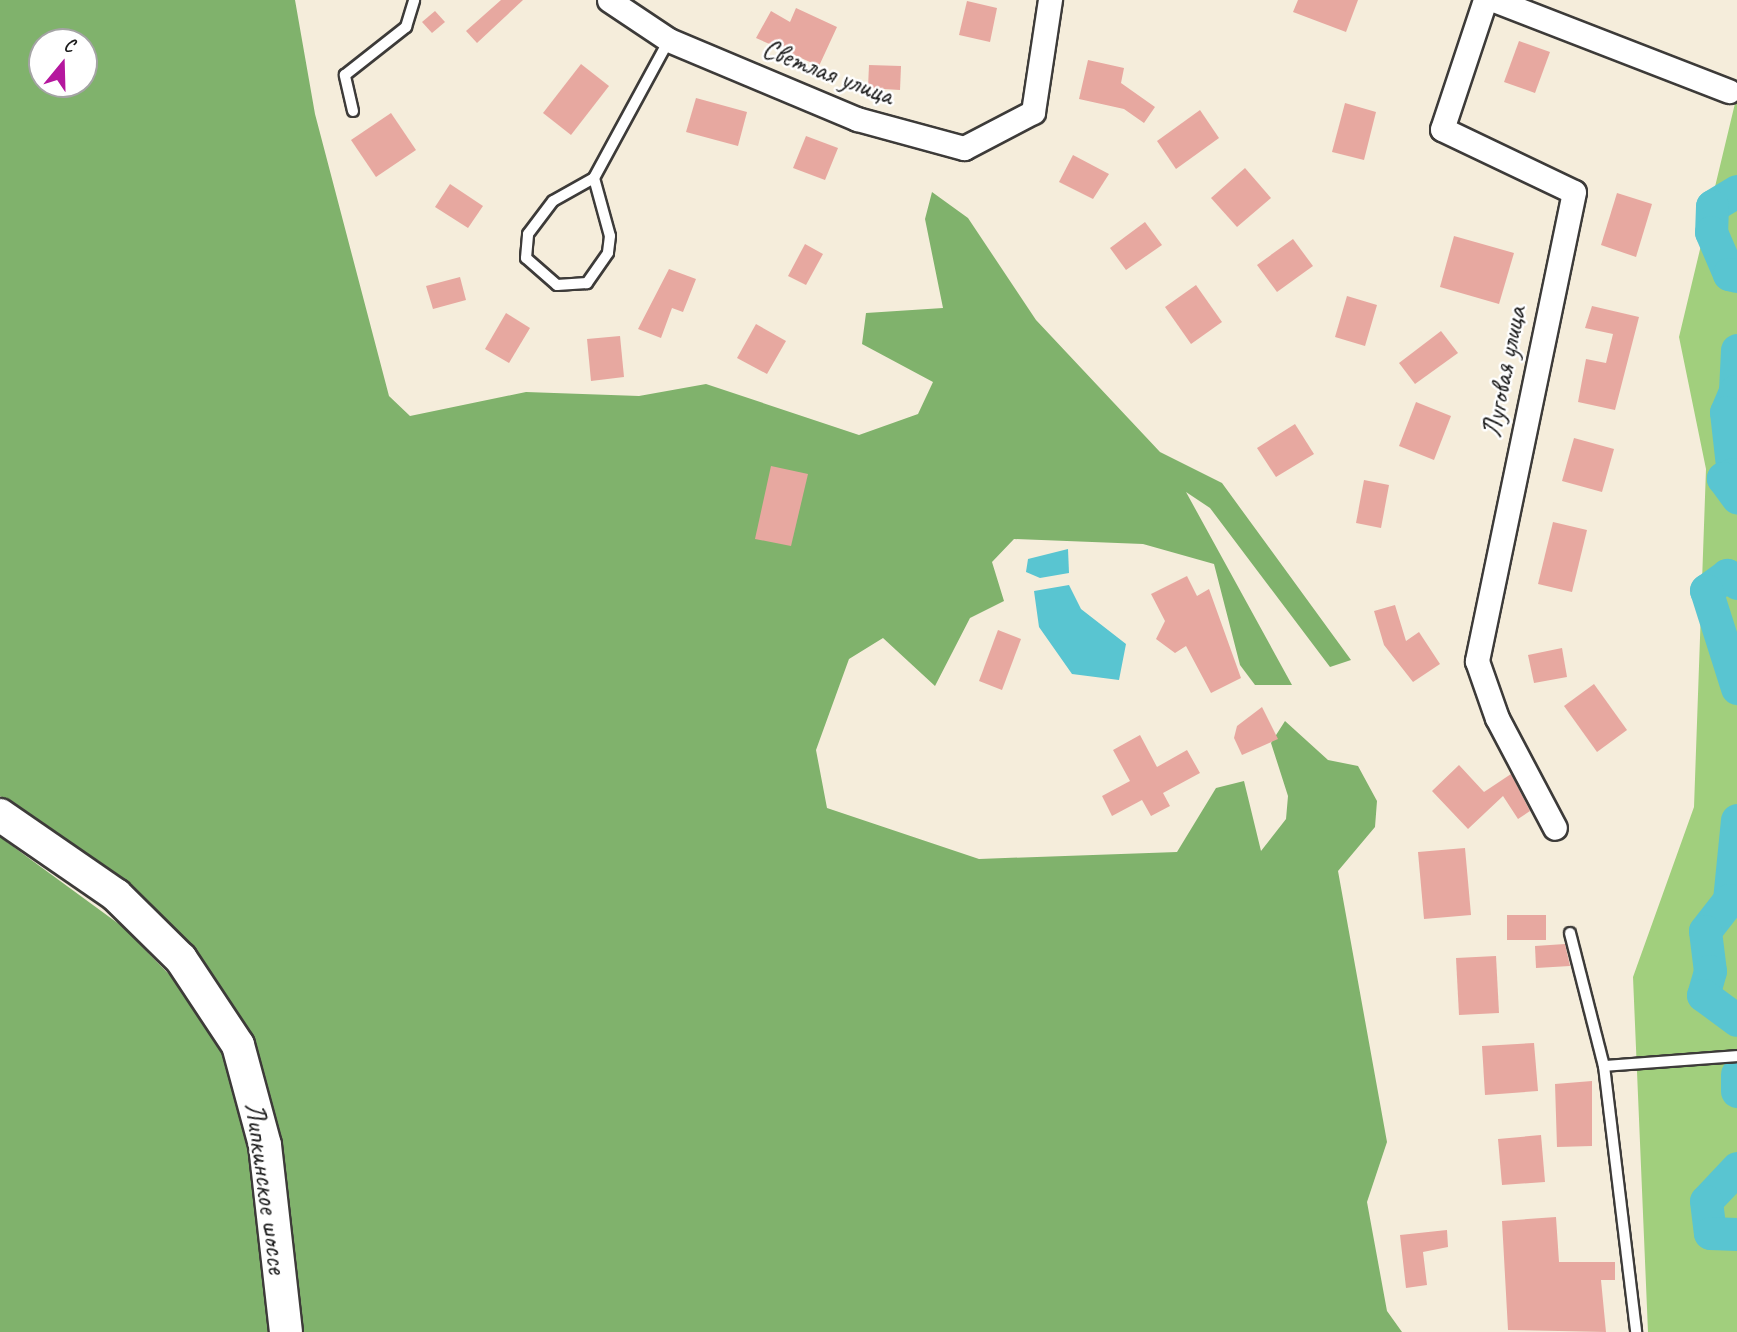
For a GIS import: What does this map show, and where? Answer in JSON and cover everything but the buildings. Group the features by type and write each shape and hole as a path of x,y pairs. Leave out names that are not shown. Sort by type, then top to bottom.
{"street":[{"name":"Светлая улица","path":"609,0 669,40 857,119 964,148 1033,112 1050,0"},
{"name":"Луговая улица","path":"1485,0 1442,129 1574,192 1477,660 1497,718 1555,828"},
{"path":"1494,0 1729,91"},
{"name":"Липкинское шоссе","path":"0,815 116,895 181,959 238,1045 265,1145 286,1332"}],"lane":[{"path":"353,111 345,75 406,27 414,0"},
{"path":"594,178 610,236 608,253 587,283 557,285 536,272 526,240 553,201 594,178 669,40"},
{"path":"1570,933 1604,1066 1636,1332"},
{"path":"1604,1066 1733,1056"}],"green space":[{"path":"0,0 295,0 315,114 389,396 410,416 526,392 639,396 706,384 859,435 918,414 933,382 862,344 866,313 943,308 925,219 932,192 968,218 1036,320 1160,452 1222,483 1351,660 1330,667 1210,508 1186,492 1292,685 1255,685 1240,665 1214,564 1143,544 1014,539 992,562 1004,601 970,618 935,686 883,638 849,659 816,750 827,808 979,859 1177,852 1216,788 1244,781 1261,851 1286,819 1288,796 1271,743 1285,721 1328,760 1358,766 1377,801 1375,827 1338,871 1387,1142 1367,1202 1387,1311 1402,1332 299,1332 277,1134 237,1011 138,894 0,796"},
{"path":"1737,95 1737,1332 1648,1332 1633,977 1694,807 1706,469 1679,337"},
{"path":"0,837 123,927 193,999 243,1094 275,1332 0,1332"}],"water":[{"path":"1068,549 1069,573 1040,578 1026,572 1028,559"},
{"path":"1069,585 1081,609 1126,644 1119,680 1072,674 1039,627 1034,591"}],"waterway":[{"path":"1737,191 1712,206 1711,232 1729,274 1737,276"},
{"path":"1737,350 1735,391 1726,412 1733,474 1723,478 1737,497"},
{"path":"1737,583 1727,575 1706,590 1737,688"},
{"path":"1737,820 1729,900 1705,931 1710,971 1703,995 1737,1020"},
{"path":"1737,1074 1737,1091"},
{"path":"1737,1168 1706,1201 1710,1233 1737,1234"}]}
